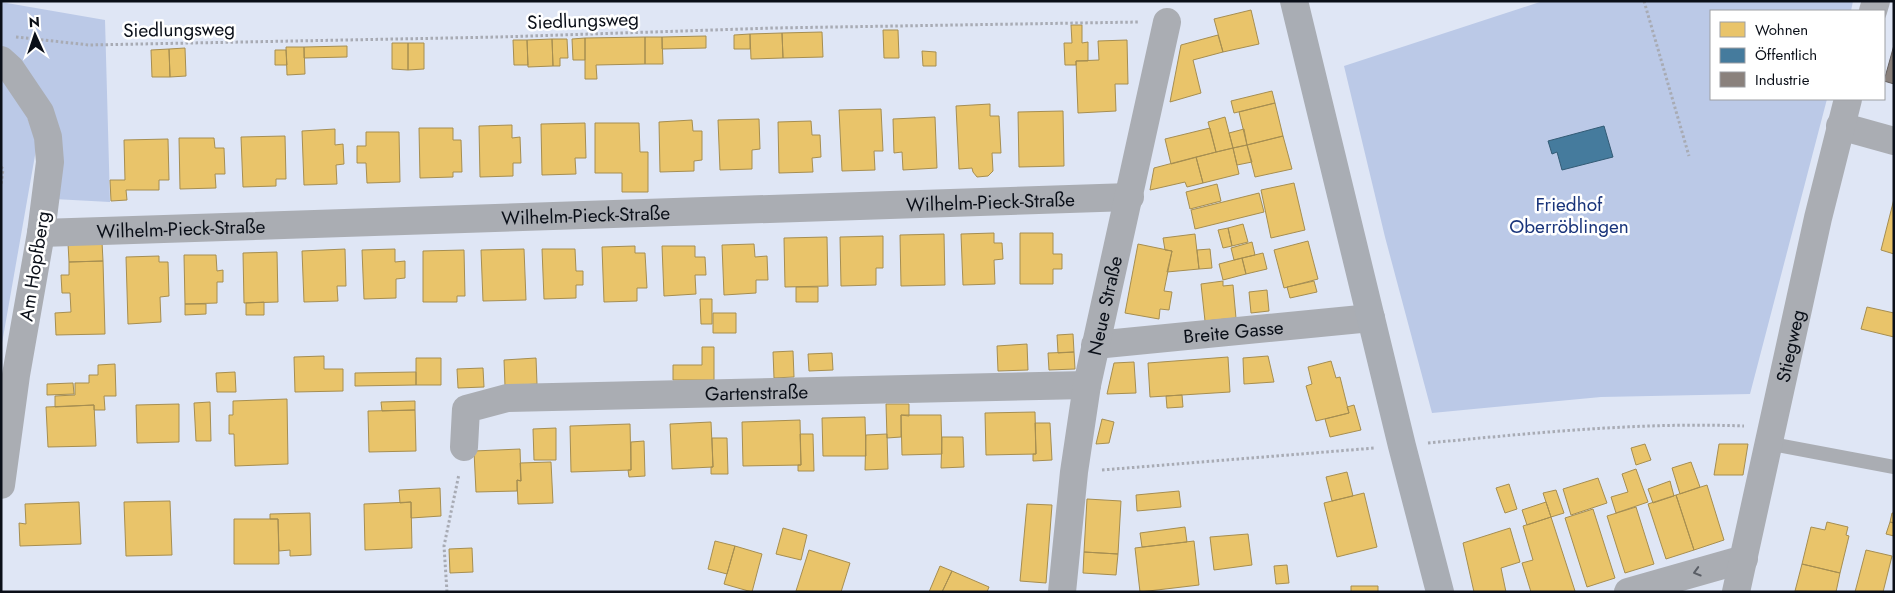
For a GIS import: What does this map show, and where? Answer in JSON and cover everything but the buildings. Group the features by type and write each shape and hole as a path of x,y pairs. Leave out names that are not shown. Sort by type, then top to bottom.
{"main road":[{"path":"1294,1 1440,592"}],"street":[{"name":"Neue Straße","path":"1062,592 1074,472 1087,385 1130,197 1167,22"},
{"name":"Am Hopfberg","path":"1,485 16,375 41,233 50,162 48,137 40,112 11,69 6,48"},
{"name":"Stiegweg","path":"1736,592 1769,436 1840,126 1848,100"},
{"path":"1840,126 1894,141"},
{"name":"Wilhelm-Pieck-Straße","path":"41,233 1130,197"},
{"name":"Breite Gasse","path":"1096,345 1371,318"},
{"name":"Gartenstraße","path":"464,447 466,409 507,398 1087,385"},
{"path":"1628,592 1744,559"}],"lane":[{"path":"1769,436 1894,468"}],"path":[{"path":"1644,1 1688,156"},
{"name":"Siedlungsweg","path":"6,48 489,37 774,28 1167,22"},
{"path":"1,167 3,168 1,186"},
{"path":"1435,442 1617,426 1684,424 1769,436"},
{"path":"447,592 444,546 464,447"},
{"path":"1074,472 1360,449"}],"green space":[{"name":"Friedhof Oberröblingen","path":"1543,1 1853,1 1851,10 1710,10 1710,100 1827,100 1750,394 1601,397 1432,413 1385,237 1344,66"},
{"path":"1,2 105,20 110,202 54,199 62,143 1,48"},
{"path":"1,76 21,100 37,144 1,349"}]}
